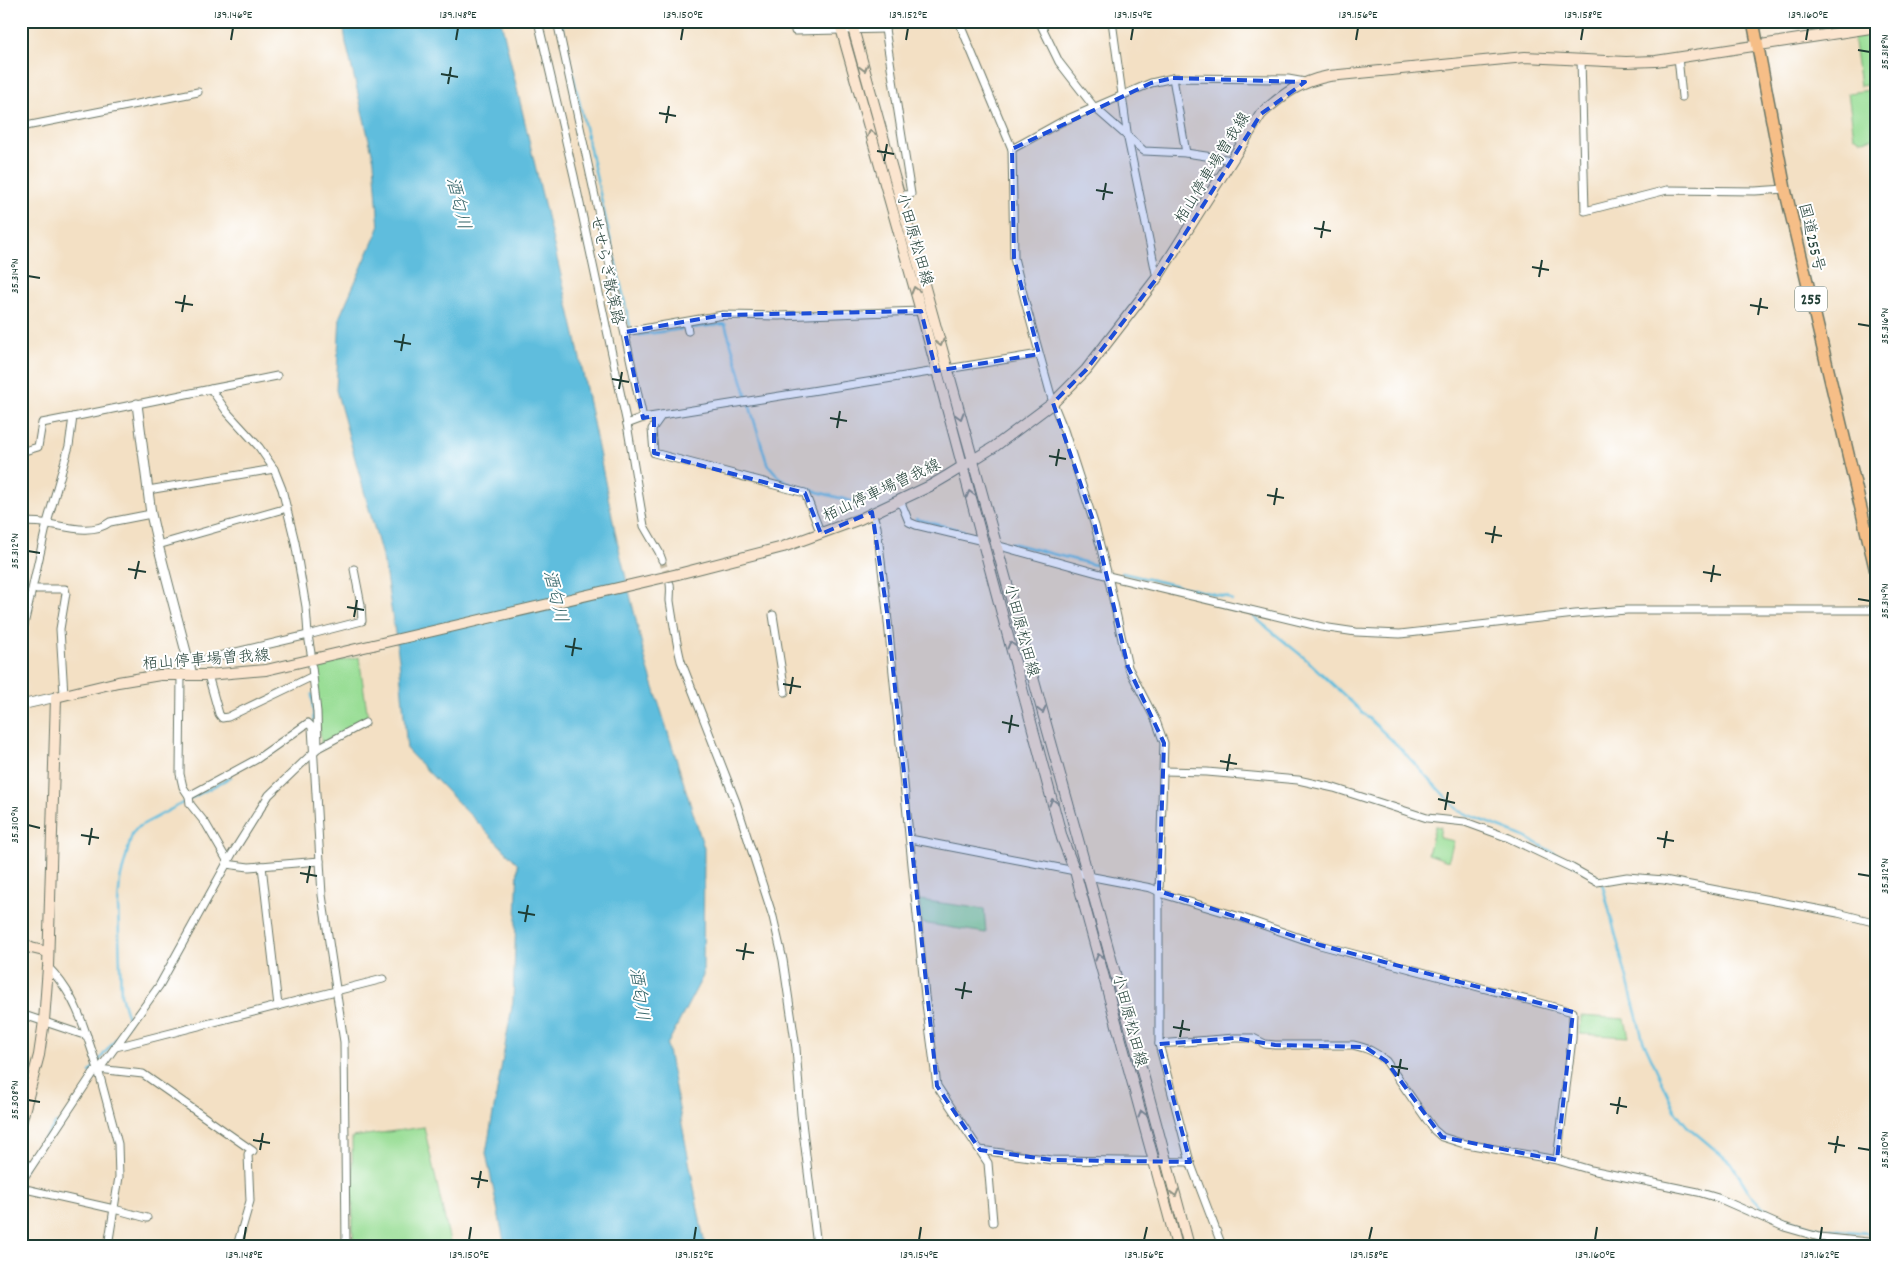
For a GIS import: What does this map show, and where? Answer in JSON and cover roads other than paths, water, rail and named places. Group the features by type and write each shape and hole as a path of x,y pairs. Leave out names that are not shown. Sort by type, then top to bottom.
{"highway":[{"name":"国道255号","path":"1753,21 1785,189 1877,576"}],"main road":[{"name":"小田原松田線","path":"852,25 1189,1246"},
{"name":"小田原松田線","path":"841,26 963,466 1062,838 1075,871 1177,1246"},
{"name":"栢山停車場曽我線","path":"60,696 160,675 208,675 266,670 678,574 763,553 821,534 930,486 994,447 1052,403 1086,370 1157,278 1261,114 1282,95 1305,82 1329,76 1525,57 1642,62 1877,27"},
{"path":"21,1124 39,1055 44,1021 60,696"},
{"path":"21,942 30,948 48,952"}],"street":[{"name":"せせらぎ散策路","path":"538,21 574,176 627,424 644,526 662,560"},
{"path":"557,21 625,332 636,366 643,418"},
{"path":"794,21 795,30 852,25 960,22 1012,149 1014,258 1052,403 1064,430 1081,482 1108,576 1128,667 1156,721 1164,743 1158,891 1159,1044 1190,1162 1222,1246"},
{"path":"1039,21 1059,62 1094,107 1128,139 1144,151 1186,153 1232,160"},
{"path":"1112,21 1128,139 1157,278"},
{"path":"885,25 911,194 899,196"},
{"path":"1678,57 1682,97"},
{"path":"1581,59 1585,211 1668,190 1755,192 1785,189"},
{"path":"1012,149 1094,107 1151,83 1173,78 1305,82"},
{"path":"1173,78 1186,153"},
{"path":"21,126 198,92"},
{"path":"625,332 723,315 778,316 921,312"},
{"path":"686,322 688,331"},
{"path":"947,369 1039,354"},
{"path":"627,424 643,418 936,370"},
{"path":"21,452 38,447 42,422 277,376"},
{"path":"212,389 227,412 259,448 274,469 282,489 306,607 311,653"},
{"path":"137,404 151,514 192,675"},
{"path":"662,415 652,429 654,453 805,493 821,534"},
{"path":"21,638 47,524 69,446 73,417"},
{"path":"148,490 274,469"},
{"path":"897,502 909,522 916,526 983,541"},
{"path":"158,545 287,508"},
{"path":"873,512 877,527 884,586 925,996 937,1086 988,1163 993,1222"},
{"path":"21,522 69,528 96,528 105,526 110,522 151,514"},
{"path":"996,545 1108,576 1322,627 1356,632 1400,634 1627,610 1877,610"},
{"path":"189,663 362,621 354,569"},
{"path":"670,584 670,597 676,632 675,638 681,661 736,802 754,854 773,917 783,960 796,1048 801,1114 817,1246"},
{"path":"21,705 60,696 60,629 66,593 65,590 33,588"},
{"path":"773,615 784,692"},
{"path":"312,667 322,895 344,1042 346,1246"},
{"path":"181,675 180,774 189,796 190,804 206,824 227,863 238,867 320,861"},
{"path":"208,675 219,714 222,718 228,717 313,676"},
{"path":"189,796 257,759 308,723 315,726"},
{"path":"97,1066 101,1068 159,986 227,863 269,795 316,751 365,723"},
{"path":"1164,771 1207,772 1307,782 1334,788 1427,818 1465,822 1509,838 1597,882 1626,877 1664,880 1838,913 1877,923"},
{"path":"910,840 1075,871 1088,876 1151,888 1166,895 1237,916 1320,945 1573,1012 1572,1038 1557,1160"},
{"path":"262,866 278,1006"},
{"path":"48,967 62,981 73,1000 97,1066 118,1144 119,1176 108,1246"},
{"path":"116,1047 383,979"},
{"path":"21,1014 87,1036"},
{"path":"1159,1044 1253,1038 1274,1046 1353,1045 1365,1047 1377,1052 1386,1061 1434,1130 1442,1137 1461,1143 1557,1160 1590,1170 1698,1192 1718,1198 1784,1227 1819,1237 1877,1243"},
{"path":"21,1182 97,1066"},
{"path":"97,1066 142,1074 253,1151 248,1154 250,1201 237,1246"},
{"path":"980,1150 1052,1160 1190,1162"},
{"path":"21,1188 147,1218"}],"water":[{"name":"酒匂川","path":"343,21 501,21 576,339 616,536 646,662 704,848 703,976 667,1045 705,1246 505,1246 486,1153 513,1001 518,864 407,750 399,659 384,563 336,390 340,316 379,228 374,161 346,43"}],"waterway":[{"path":"561,21 630,326"},
{"path":"691,328 725,324 766,460 774,472 792,485 858,503"},
{"path":"639,335 682,329"},
{"path":"916,519 964,531"},
{"path":"1011,543 1095,565"},
{"path":"1122,573 1227,597 1232,600"},
{"path":"1254,617 1307,660 1397,745 1459,811 1527,838 1601,879 1643,1040 1676,1112 1687,1126 1731,1163 1751,1195 1763,1208 1810,1227 1877,1234"},
{"path":"311,725 314,723 312,694"},
{"path":"90,1072 129,1022 121,995 118,904 120,880 132,834 138,827 231,777"},
{"path":"21,1174 56,1123"}],"tunnel":[{"path":"662,560 668,578"}]}
